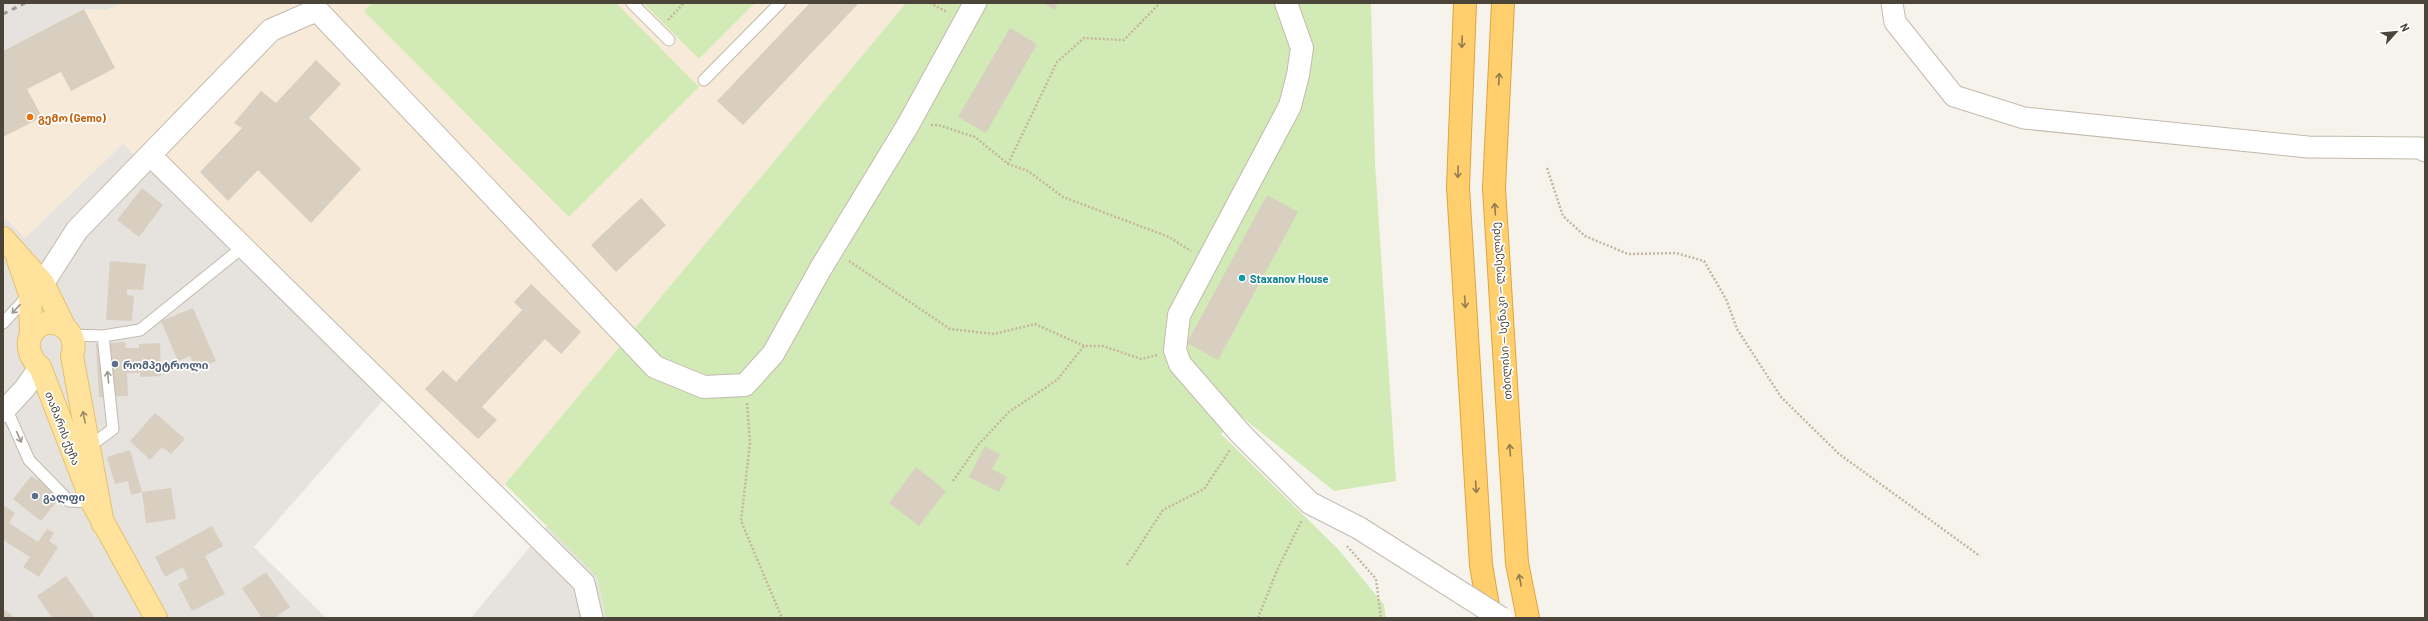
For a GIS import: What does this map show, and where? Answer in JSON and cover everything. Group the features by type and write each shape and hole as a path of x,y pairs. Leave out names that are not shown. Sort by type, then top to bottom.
{"highway":[{"path":"1464,3 1458,187 1481,565 1490,618"},
{"name":"თბილისი — სენაკი — ლესელიძე","path":"1503,3 1494,188 1517,563 1528,618"}],"main road":[{"path":"9,244 36,288 68,331"},
{"path":"32,333 36,288"},
{"path":"32,333 40,325 46,323 68,331"},
{"name":"თამარის ქუჩა","path":"68,331 74,349 72,356 90,446 102,524"},
{"name":"თამარის ქუჩა","path":"32,333 28,342 28,352 40,367 92,502 102,524 156,618"},
{"path":"40,367 55,369 62,367 72,356"}],"street":[{"path":"36,288 77,230 271,30 323,7 655,367 704,387 745,385 773,354 832,250 908,125 975,3"},
{"path":"1286,3 1302,48 1298,75 1290,106 1207,260 1180,315 1175,350 1180,364 1241,434 1310,503 1353,536 1501,618"},
{"path":"1892,3 1895,22 1954,96 2024,118 2308,147 2424,148"},
{"path":"150,155 584,583 592,618"},
{"path":"4,407 25,388 40,367"}],"lane":[{"path":"632,3 669,40"},
{"path":"704,80 780,3"},
{"path":"68,331 103,336 140,330 243,247"},
{"path":"3,323 36,288"},
{"path":"90,446 113,429 103,336"},
{"path":"4,407 29,460 70,500 92,502"}],"path":[{"path":"659,30 684,3"},
{"path":"1008,164 1057,62 1084,38 1124,40 1160,3"},
{"path":"908,125 938,125 975,138 1008,164 1028,171 1064,197 1169,237 1207,260"},
{"path":"1547,168 1563,216 1585,236 1628,254 1676,253 1704,261 1726,299 1736,329 1781,397 1838,454 1980,556"},
{"path":"832,250 950,329 994,334 1035,324 1084,346 1103,346 1141,359 1175,350"},
{"path":"953,481 978,445 1009,412 1057,380 1084,346"},
{"path":"745,385 750,444 741,521 782,618"},
{"path":"1127,565 1163,510 1204,488 1241,434"},
{"path":"1258,618 1278,568 1310,503"},
{"path":"1353,536 1376,579 1381,618"}],"shaded area":[{"path":"3,3 124,3 106,10 84,9 3,51"},
{"path":"124,3 643,3 699,59 755,3 906,3 491,501 123,144 25,238 3,216 3,51 84,9 106,10"},
{"path":"123,144 385,398 254,547 326,618 3,618 3,216 25,238"},
{"path":"547,526 597,577 606,618 471,618"}],"green space":[{"path":"372,3 616,3 699,87 569,217 364,11"},
{"path":"643,3 755,3 699,59"},
{"path":"906,3 1371,3 1375,163 1396,481 1334,491 1242,417 1221,434 1339,550 1384,605 1386,618 606,618 597,577 505,484"}],"building":[{"path":"810,3 859,3 743,125 717,101"},
{"path":"1043,3 1058,3 1055,10"},
{"path":"84,9 115,68 71,91 61,72 27,89 42,117 3,137 3,51"},
{"path":"1010,28 1037,44 986,133 958,117"},
{"path":"316,60 341,84 309,118 361,169 311,223 258,170 228,201 200,172 242,128 234,123 261,91 276,103"},
{"path":"142,188 163,205 139,237 117,220"},
{"name":"Staxanov House","path":"1267,195 1298,212 1218,360 1187,343"},
{"path":"641,198 666,225 616,272 591,245"},
{"path":"110,261 146,264 143,290 127,289 127,295 134,296 132,321 106,320"},
{"path":"531,284 581,332 561,354 545,339 482,407 497,420 478,439 425,389 443,370 456,382 522,310 514,302"},
{"path":"193,308 216,361 196,369 190,356 178,361 161,321"},
{"path":"125,342 126,348 139,348 139,344 160,343 161,376 140,377 140,373 127,373 128,396 99,397 96,344"},
{"path":"155,413 185,439 171,454 162,447 150,460 130,441"},
{"path":"985,446 1000,454 992,469 1007,477 999,492 969,477"},
{"path":"130,450 142,492 131,495 128,481 115,484 107,457"},
{"path":"916,467 946,491 919,526 889,503"},
{"name":"გალფი","path":"31,476 37,480 40,476 56,489 53,494 59,499 41,521 13,499"},
{"path":"171,488 176,519 146,523 142,492"},
{"path":"3,505 15,513 9,523 38,542 47,529 54,533 49,541 58,547 39,577 23,567 30,557 3,540"},
{"path":"212,526 223,546 205,556 225,594 192,611 178,584 188,578 183,567 165,577 155,557"},
{"path":"266,572 290,607 275,618 262,618 242,588"},
{"path":"66,576 95,618 52,618 37,596"},
{"path":"3,609 13,616 12,618 3,618"}],"railway":[{"path":"3,14 25,3"}],"place":[{"name":"გემო (Gemo)","path":"30,117"},
{"name":"Staxanov House","path":"1242,278"},
{"name":"რომპეტროლი","path":"115,364"},
{"name":"გალფი","path":"35,496"}]}
